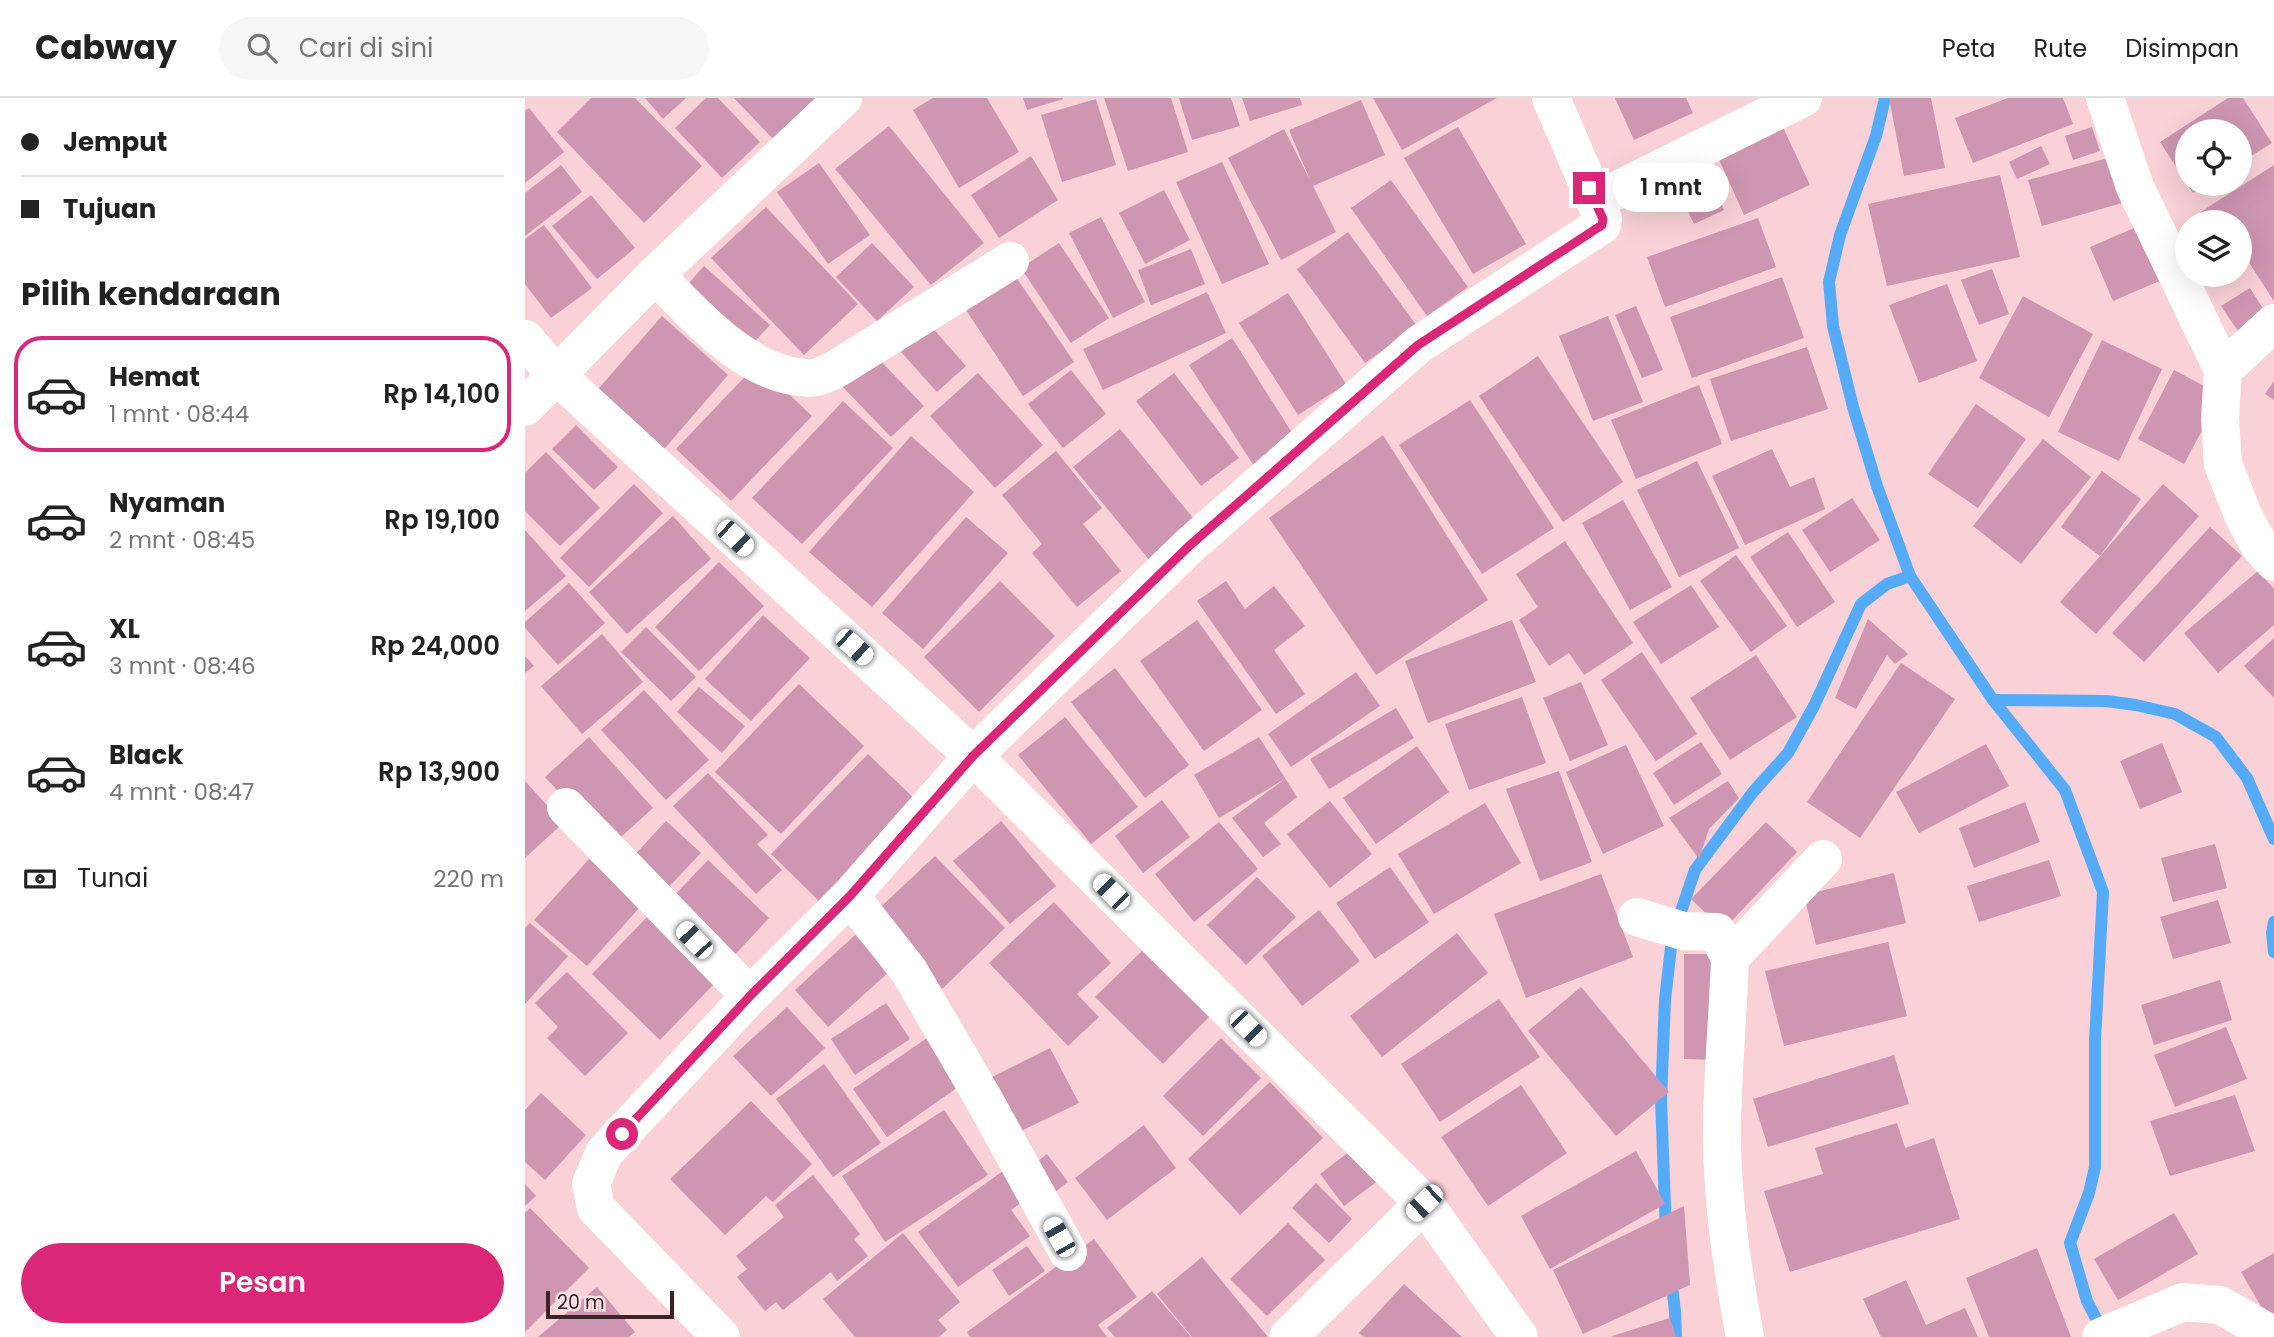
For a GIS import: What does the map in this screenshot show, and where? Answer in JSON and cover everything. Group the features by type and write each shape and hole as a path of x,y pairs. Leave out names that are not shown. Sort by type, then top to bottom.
{"street":[{"path":"525,407 655,275 843,98"},
{"path":"721,1337 596,1208 591,1184 604,1153 750,996 850,896 973,756 1188,547 1418,345 1602,225 1603,219 1551,98"},
{"path":"1595,201 1803,98"},
{"path":"2105,98 2135,187 2223,370 2220,418 2223,464 2243,515 2259,545 2274,562"},
{"path":"655,275 726,344 762,365 784,374 813,379 836,369 1010,261"},
{"path":"2223,370 2273,325"},
{"path":"525,339 557,375 973,756 1424,1203 1519,1337"},
{"path":"566,807 750,996"},
{"path":"1731,958 1823,859"},
{"path":"850,896 909,971 983,1098 1067,1252"},
{"path":"1637,917 1683,931 1717,932 1731,958 1722,1126 1725,1202 1745,1337"},
{"path":"1289,1337 1424,1203"},
{"path":"2117,1330 2183,1302 2220,1305 2274,1335"}],"building":[{"path":"591,98 635,98 702,166 644,223 557,132"},
{"path":"645,98 686,98 663,119"},
{"path":"706,98 718,98 760,142 722,178 675,128"},
{"path":"734,98 825,98 777,143"},
{"path":"933,98 987,98 1019,152 959,188 913,110"},
{"path":"1023,98 1063,98 1063,99 1027,110"},
{"path":"1104,98 1171,98 1188,152 1128,171"},
{"path":"1179,98 1231,98 1240,126 1192,140"},
{"path":"1242,98 1300,98 1302,105 1250,121"},
{"path":"1373,98 1497,98 1402,150"},
{"path":"1615,98 1686,98 1693,113 1634,140"},
{"path":"1889,98 1931,98 1945,168 1904,176"},
{"path":"2008,98 2063,98 2073,124 1973,163 1955,118"},
{"path":"2228,98 2243,98 2272,143 2252,156 2252,119 2196,119"},
{"path":"1096,99 1116,165 1062,182 1041,115"},
{"path":"1361,100 1385,155 1313,186 1336,232 1281,260 1228,158 1284,129 1310,180 1289,130"},
{"path":"529,108 564,152 525,183 525,111"},
{"path":"1781,123 1810,185 1744,215 1716,153"},
{"path":"889,126 984,243 931,285 835,169"},
{"path":"1458,127 1526,244 1473,274 1404,158"},
{"path":"2092,127 2100,151 2073,160 2065,136"},
{"path":"2175,132 2175,165 2160,142"},
{"path":"2041,146 2050,164 2017,179 2009,162"},
{"path":"1031,156 1058,200 999,238 971,195"},
{"path":"2108,158 2122,203 2042,226 2028,180"},
{"path":"1701,161 1724,210 1694,224 1671,175"},
{"path":"1222,162 1269,264 1222,284 1176,182"},
{"path":"819,163 870,235 828,264 777,192"},
{"path":"561,165 582,192 525,236 525,193"},
{"path":"2274,165 2274,301 2252,267 2252,210 2204,210 2226,196 2252,196 2252,179"},
{"path":"2000,175 2020,257 1887,286 1868,204"},
{"path":"1391,180 1468,287 1427,316 1351,208"},
{"path":"1164,190 1190,240 1145,264 1119,213"},
{"path":"591,195 635,248 597,279 552,226"},
{"path":"766,207 858,304 804,355 711,258"},
{"path":"1101,217 1145,302 1113,318 1069,233"},
{"path":"1758,218 1776,267 1665,307 1647,257"},
{"path":"2148,222 2171,276 2113,301 2090,247"},
{"path":"544,225 592,288 551,318 525,284 525,239"},
{"path":"1348,232 1417,326 1365,363 1297,269"},
{"path":"872,243 914,287 877,321 836,277"},
{"path":"1059,243 1109,318 1071,343 1021,268"},
{"path":"1191,249 1205,284 1151,305 1138,270"},
{"path":"704,266 770,325 746,351 681,292"},
{"path":"1992,269 2009,314 1979,325 1961,280"},
{"path":"1016,277 1074,362 1023,396 966,310"},
{"path":"1782,277 1804,338 1692,378 1670,317"},
{"path":"1947,284 1977,361 1919,383 1889,305"},
{"path":"2250,288 2267,315 2240,334 2221,306"},
{"path":"1207,292 1226,333 1103,390 1083,349"},
{"path":"1288,293 1346,384 1298,415 1239,323"},
{"path":"2023,296 2093,334 2049,417 1979,378"},
{"path":"1636,306 1663,370 1642,378 1615,315"},
{"path":"662,316 728,375 660,454 593,395"},
{"path":"1608,316 1643,402 1593,421 1559,336"},
{"path":"931,326 966,366 937,392 901,352"},
{"path":"1232,338 1296,439 1254,466 1189,365"},
{"path":"2102,340 2162,369 2119,461 2058,432"},
{"path":"1807,347 1828,409 1731,441 1710,379"},
{"path":"871,351 924,406 891,437 838,382"},
{"path":"1538,356 1623,482 1563,522 1479,396"},
{"path":"757,364 812,416 731,501 676,449"},
{"path":"1071,370 1106,414 1063,448 1028,404"},
{"path":"2174,370 2221,395 2184,464 2138,439"},
{"path":"978,373 1043,445 995,488 930,416"},
{"path":"1174,373 1239,458 1201,486 1136,401"},
{"path":"2274,381 2274,400 2265,394"},
{"path":"1699,385 1722,444 1636,479 1611,420"},
{"path":"1470,400 1554,528 1482,574 1399,445"},
{"path":"843,401 893,448 802,544 752,498"},
{"path":"1976,404 2026,439 1978,508 1928,474"},
{"path":"576,425 618,467 594,490 552,449"},
{"path":"1120,429 1198,524 1151,562 1073,467"},
{"path":"1383,435 1488,600 1376,675 1269,518"},
{"path":"911,436 974,492 872,607 809,552"},
{"path":"2043,439 2091,477 2021,564 1973,526"},
{"path":"1772,449 1790,487 1814,477 1825,509 1745,545 1712,476"},
{"path":"1056,451 1102,508 1083,524 1121,571 1077,607 1032,553 1042,544 1002,495"},
{"path":"546,452 600,508 560,546 525,511 525,473"},
{"path":"1697,461 1739,548 1679,577 1637,490"},
{"path":"2102,471 2141,499 2100,556 2061,527"},
{"path":"634,484 663,513 589,587 560,558"},
{"path":"2163,484 2199,516 2096,634 2060,602"},
{"path":"1852,498 1880,540 1830,572 1802,530"},
{"path":"1623,500 1672,587 1630,610 1582,523"},
{"path":"673,516 711,559 627,634 589,592"},
{"path":"966,517 1008,553 923,649 882,613"},
{"path":"2210,527 2242,556 2144,662 2112,633"},
{"path":"525,530 566,576 525,611"},
{"path":"1788,532 1835,602 1797,627 1750,557"},
{"path":"1565,541 1633,643 1584,675 1569,653 1549,666 1519,620 1538,607 1516,574"},
{"path":"1736,555 1787,626 1751,652 1700,581"},
{"path":"719,562 764,606 699,671 655,627"},
{"path":"2258,571 2274,589 2274,625 2218,673 2184,633"},
{"path":"1000,581 1055,636 979,712 924,657"},
{"path":"1226,581 1245,609 1274,586 1305,626 1274,650 1305,694 1276,714 1197,601"},
{"path":"569,583 605,623 558,665 525,628 525,622"},
{"path":"1691,585 1719,627 1661,664 1633,622"},
{"path":"763,615 810,658 751,721 705,679"},
{"path":"1868,619 1908,654 1895,664 1887,655 1856,709 1835,698"},
{"path":"1197,620 1262,710 1204,751 1140,661"},
{"path":"1512,620 1536,682 1428,723 1405,661"},
{"path":"646,627 696,677 671,701 621,652"},
{"path":"602,634 643,682 582,734 541,686"},
{"path":"2274,638 2274,698 2244,666"},
{"path":"1642,652 1697,734 1656,761 1601,680"},
{"path":"1756,655 1797,717 1730,760 1690,698"},
{"path":"525,656 534,666 525,673"},
{"path":"1901,663 1955,699 1860,838 1807,802"},
{"path":"1115,668 1189,765 1145,798 1071,702"},
{"path":"1356,672 1380,706 1291,767 1268,734"},
{"path":"1581,682 1608,745 1570,761 1543,698"},
{"path":"799,684 864,746 781,834 715,772"},
{"path":"699,687 745,726 722,753 677,712"},
{"path":"644,690 709,760 666,800 601,730"},
{"path":"1522,697 1546,763 1469,790 1445,724"},
{"path":"1396,708 1414,738 1329,789 1310,759"},
{"path":"1065,717 1138,807 1091,844 1018,755"},
{"path":"589,737 653,808 610,847 545,777"},
{"path":"1259,737 1297,797 1264,823 1281,844 1263,857 1232,818 1285,779 1219,818 1194,775"},
{"path":"1701,742 1722,774 1674,805 1653,773"},
{"path":"2162,743 2182,792 2140,809 2120,761"},
{"path":"1986,744 2009,786 1919,833 1896,792"},
{"path":"1626,745 1664,826 1603,854 1566,772"},
{"path":"1417,746 1449,792 1376,844 1343,798"},
{"path":"868,754 921,805 823,905 771,854"},
{"path":"1559,771 1592,862 1540,881 1506,789"},
{"path":"708,773 768,835 757,844 782,870 756,894 673,806"},
{"path":"525,781 563,823 525,858"},
{"path":"1728,781 1739,798 1709,829 1699,859 1669,818"},
{"path":"1162,800 1190,837 1143,873 1115,836"},
{"path":"1330,801 1372,854 1330,888 1287,834"},
{"path":"2025,802 2040,842 1974,868 1959,828"},
{"path":"1485,803 1521,863 1434,914 1398,854"},
{"path":"666,821 701,853 662,894 628,862"},
{"path":"1001,821 1056,886 1010,924 953,861"},
{"path":"1219,822 1258,869 1194,922 1155,874"},
{"path":"1766,822 1797,852 1723,930 1691,899"},
{"path":"2215,844 2227,888 2173,902 2161,858"},
{"path":"935,856 1005,928 942,989 871,916"},
{"path":"589,859 641,906 587,966 534,920"},
{"path":"708,860 769,918 731,959 669,901"},
{"path":"2049,860 2061,896 1979,922 1967,886"},
{"path":"1390,867 1429,922 1375,959 1336,903"},
{"path":"1894,873 1906,923 1816,945 1804,895"},
{"path":"1601,874 1633,957 1526,998 1494,914"},
{"path":"1257,877 1296,917 1246,965 1207,925"},
{"path":"2218,900 2231,943 2173,959 2160,917"},
{"path":"1054,902 1111,963 1077,994 1099,1017 1068,1046 989,963"},
{"path":"1319,910 1360,961 1302,1006 1262,956"},
{"path":"648,916 717,981 660,1040 592,974"},
{"path":"530,923 568,956 525,1004 525,928"},
{"path":"1457,933 1488,973 1382,1057 1350,1016"},
{"path":"855,935 890,971 828,1027 795,990"},
{"path":"1888,942 1907,1016 1784,1046 1765,971"},
{"path":"1142,951 1209,1017 1163,1064 1095,997"},
{"path":"1684,954 1718,954 1718,1060 1684,1059"},
{"path":"567,972 628,1033 585,1076 547,1038 558,1027 535,1003"},
{"path":"2220,980 2232,1020 2154,1045 2141,1005"},
{"path":"1581,987 1669,1092 1616,1136 1528,1031"},
{"path":"1499,999 1540,1057 1440,1122 1401,1064"},
{"path":"886,1003 910,1039 855,1075 831,1039"},
{"path":"787,1007 825,1048 771,1096 733,1056"},
{"path":"2226,1027 2247,1079 2175,1107 2154,1055"},
{"path":"937,1031 971,1078 887,1137 853,1089"},
{"path":"1221,1038 1261,1078 1203,1136 1163,1096"},
{"path":"1050,1048 1079,1103 1011,1136 984,1081"},
{"path":"1894,1055 1909,1104 1768,1147 1753,1099"},
{"path":"824,1064 881,1143 833,1177 776,1099"},
{"path":"1270,1082 1323,1138 1240,1215 1188,1159"},
{"path":"1521,1085 1567,1153 1488,1206 1441,1137"},
{"path":"541,1093 586,1135 545,1180 525,1162 525,1110"},
{"path":"2235,1095 2255,1151 2170,1176 2150,1121"},
{"path":"751,1101 812,1164 773,1202 766,1196 725,1235 670,1179"},
{"path":"944,1110 988,1175 885,1242 842,1176"},
{"path":"1897,1123 1905,1148 1934,1138 1960,1219 1790,1272 1764,1191 1823,1174 1815,1148"},
{"path":"1144,1125 1176,1168 1107,1220 1075,1178"},
{"path":"1358,1145 1382,1178 1344,1206 1320,1174"},
{"path":"1636,1151 1665,1204 1550,1269 1521,1216"},
{"path":"1047,1154 1068,1182 1047,1198 1026,1170"},
{"path":"1003,1171 1025,1200 1011,1210 1030,1236 958,1287 918,1232"},
{"path":"813,1175 860,1234 854,1239 868,1256 837,1281 831,1272 783,1310 776,1302 765,1311 737,1277 747,1269 736,1256 784,1217 775,1205"},
{"path":"1316,1183 1352,1219 1329,1243 1292,1208"},
{"path":"525,1184 536,1196 525,1206"},
{"path":"1684,1206 1690,1285 1583,1334 1553,1270"},
{"path":"530,1208 589,1268 525,1332 525,1213"},
{"path":"2174,1213 2198,1254 2118,1300 2094,1259"},
{"path":"1288,1223 1325,1260 1267,1316 1230,1279"},
{"path":"903,1233 960,1302 938,1320 947,1330 939,1337 855,1337 823,1299"},
{"path":"1094,1239 1137,1297 1098,1325 1107,1337 970,1337 967,1332"},
{"path":"1027,1246 1045,1271 1009,1296 992,1270"},
{"path":"2037,1248 2071,1337 1989,1337 1966,1278"},
{"path":"2274,1253 2274,1319 2270,1322 2241,1272"},
{"path":"1202,1257 1268,1337 1192,1337 1157,1294"},
{"path":"1906,1280 1926,1325 1965,1308 1978,1337 1881,1337 1863,1299"},
{"path":"1404,1284 1462,1337 1364,1337 1359,1333"},
{"path":"597,1287 635,1332 629,1337 538,1337"},
{"path":"1152,1291 1191,1337 1115,1337 1107,1328"},
{"path":"1670,1318 1676,1337 1612,1337 1612,1336"}],"waterway":[{"path":"1885,98 1876,136 1840,235 1829,282 1833,326 1853,407 1877,486 1910,576 1993,700 2065,790 2103,892 2095,1040 2095,1167 2089,1193 2070,1243 2087,1301 2103,1332"},
{"path":"1666,1232 1661,1100 1665,1000 1672,938 1695,870 1753,792 1788,753 1814,706 1861,604 1887,584 1910,576"},
{"path":"1993,700 2106,701 2175,714 2216,737 2247,778 2274,839"},
{"path":"2274,922 2274,952"},
{"path":"1671,1278 1676,1337"}],"route":[{"path":"622,1134 750,996 850,896 973,756 1188,547 1418,345 1602,225 1603,219 1589,188"}]}
